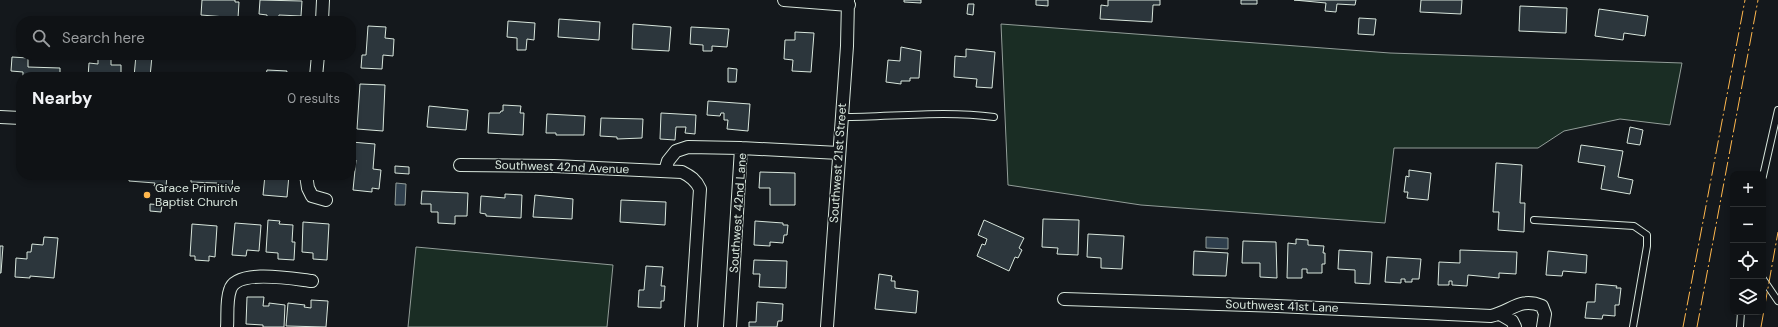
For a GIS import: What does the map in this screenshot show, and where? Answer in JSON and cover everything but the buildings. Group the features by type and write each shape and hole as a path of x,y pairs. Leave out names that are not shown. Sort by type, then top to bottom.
{"street":[{"path":"322,16 323,0"},
{"path":"784,0 849,2"},
{"name":"Southwest 21st Street","path":"827,327 849,2"},
{"path":"316,72 318,60"},
{"path":"0,117 16,118"},
{"path":"665,171 668,161 676,151 688,147 741,148"},
{"name":"Southwest 42nd Lane","path":"730,327 741,148 839,153"},
{"name":"Southwest 42nd Avenue","path":"460,165 554,166 682,172 694,179 700,189 691,327"},
{"path":"307,180 308,188 312,196 326,200"},
{"path":"227,327 230,289 236,281 250,277 290,278 312,281"},
{"name":"Southwest 41st Lane","path":"1064,299 1277,306 1491,316 1500,314"},
{"path":"1500,314 1522,302 1533,302 1542,306 1545,314 1543,327"},
{"path":"1500,314 1512,321 1515,327"}],"lane":[{"path":"1764,171 1778,110"},
{"path":"842,117 887,117 966,113 994,117"},
{"path":"1534,220 1634,226 1647,235 1648,246 1634,327"},
{"path":"1766,283 1778,301"},
{"path":"1740,327 1741,315"}],"green space":[{"path":"1001,24 1390,53 1682,63 1670,125 1620,119 1564,131 1538,148 1394,148 1385,223 1141,205 1008,185"},
{"path":"416,247 613,265 607,327 408,327"}],"water":[{"path":"396,183 406,184 405,205 395,205"},
{"path":"1206,237 1228,238 1228,249 1206,248"}],"power":[{"path":"1683,327 1745,0"},
{"path":"1697,327 1758,0"},
{"path":"1761,327 1778,232"}],"place":[{"name":"Grace Primitive Baptist Church","path":"147,195"}]}
